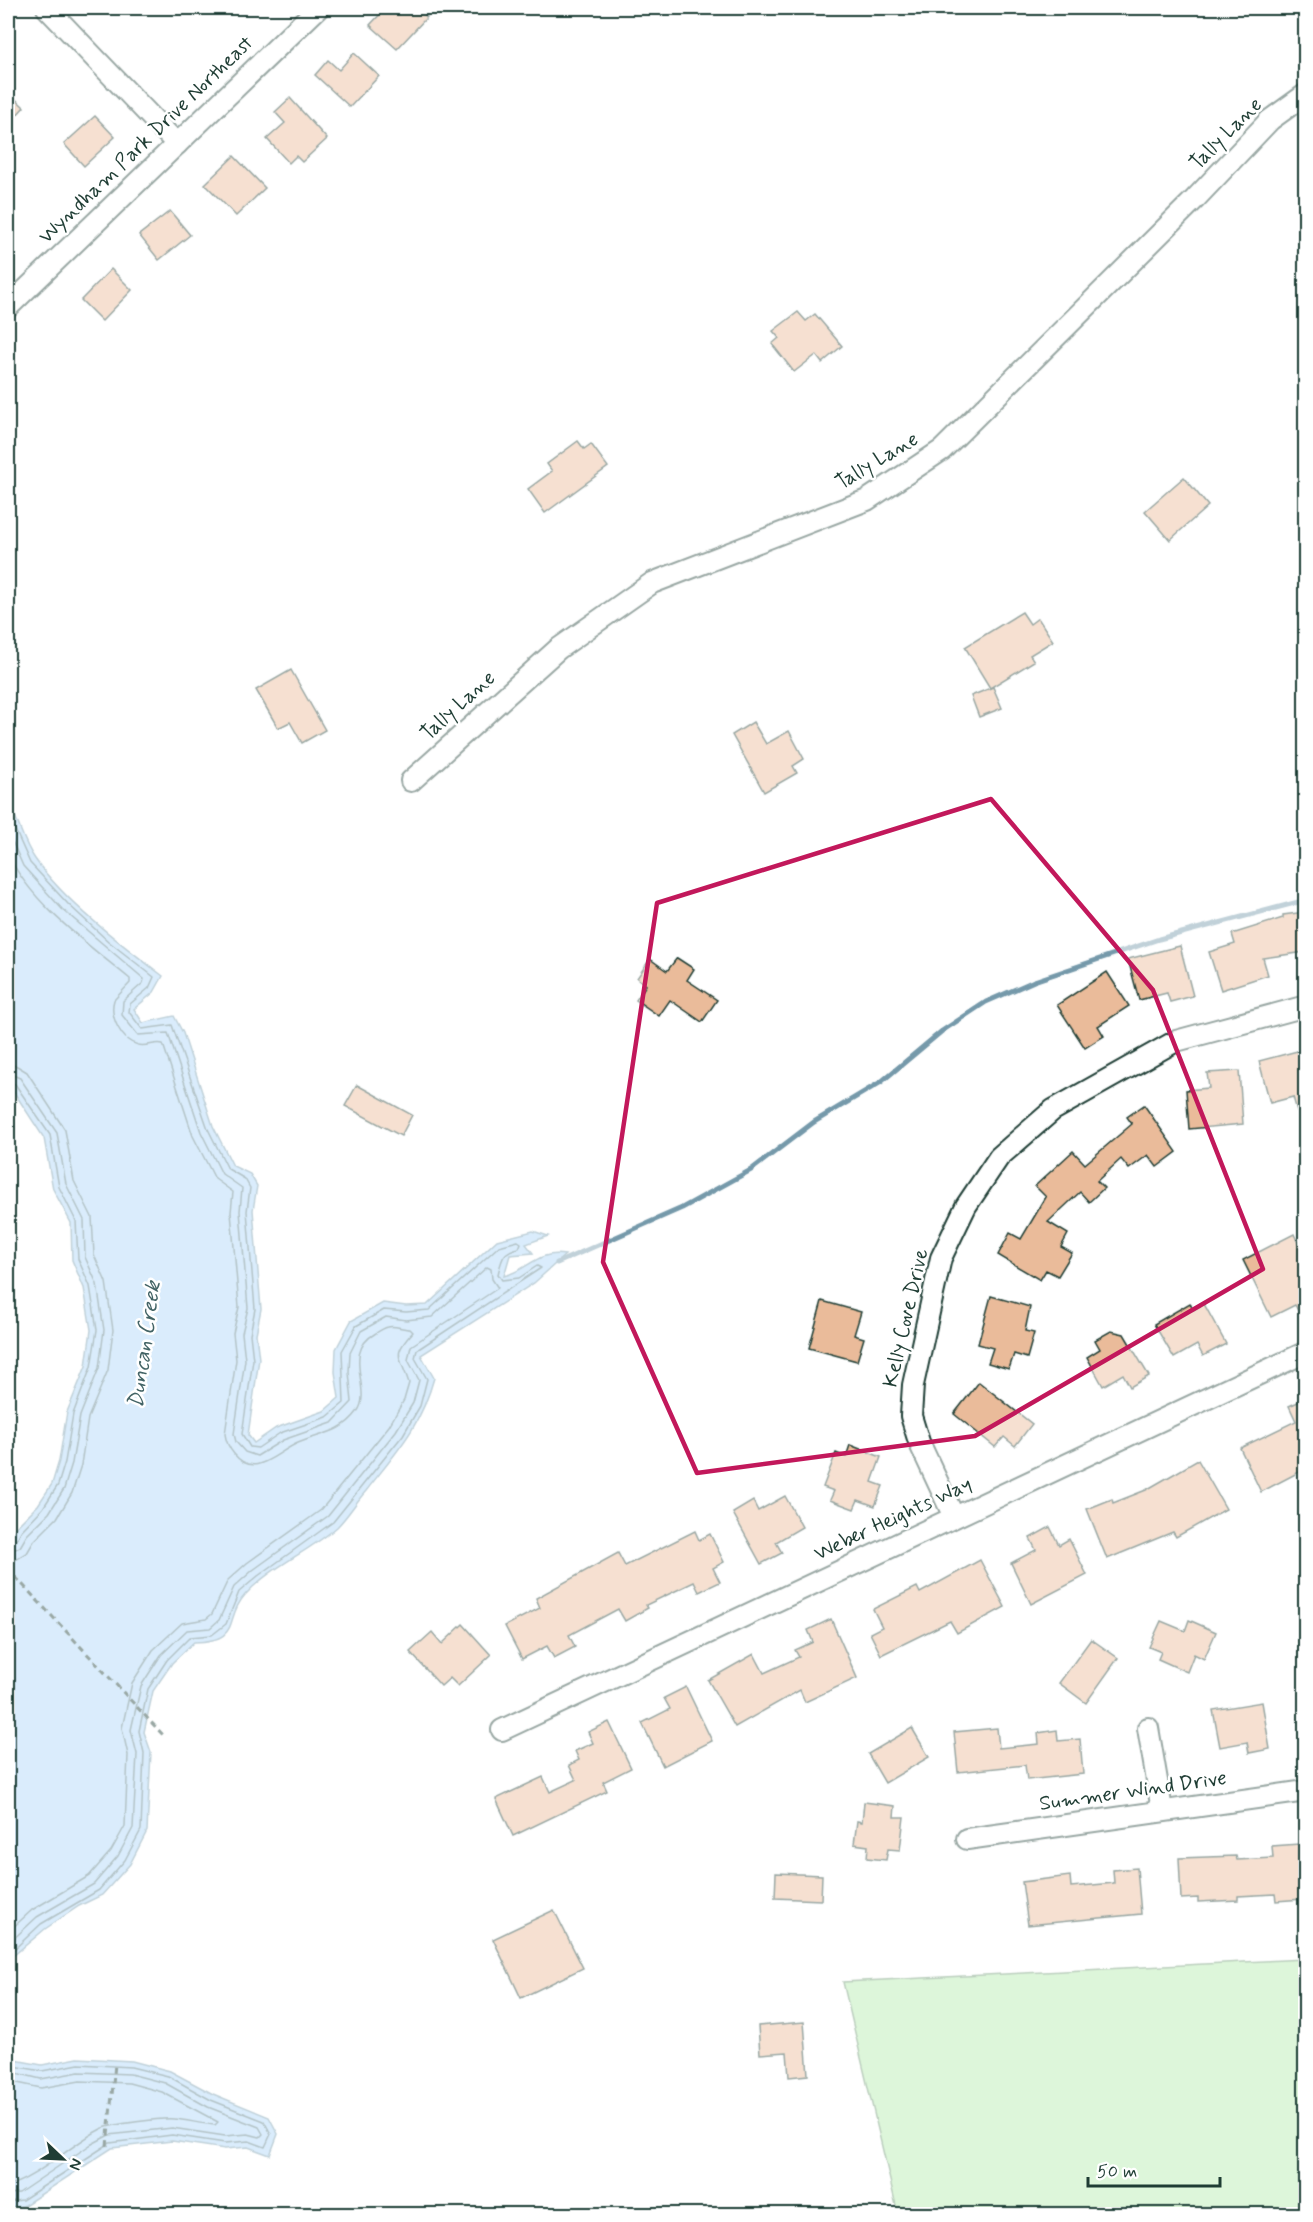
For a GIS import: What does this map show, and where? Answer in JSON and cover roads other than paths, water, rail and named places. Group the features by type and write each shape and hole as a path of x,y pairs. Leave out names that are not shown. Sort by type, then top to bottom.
{"street":[{"path":"46,8 177,144"},
{"name":"Wyndham Park Drive Northeast","path":"8,308 318,8"},
{"name":"Tally Lane","path":"411,782 558,649 652,583 867,500 942,450 1195,199 1270,120 1305,94"},
{"name":"Kelly Cove Drive","path":"954,1517 911,1416 913,1385 941,1258 966,1206 979,1186 999,1157 1053,1110 1176,1041 1305,1006"},
{"name":"Weber Heights Way","path":"502,1730 1305,1352"},
{"path":"1148,1728 1162,1810"},
{"name":"Summer Wind Drive","path":"967,1839 1305,1791"}],"water":[{"name":"Duncan Creek","path":"8,801 35,859 61,891 95,922 163,976 154,992 134,1009 143,1023 174,1016 183,1033 213,1126 233,1166 250,1174 257,1186 253,1210 261,1309 256,1334 259,1359 248,1435 254,1443 276,1428 324,1411 339,1398 335,1372 336,1349 351,1321 383,1303 406,1306 427,1305 497,1240 533,1231 548,1236 526,1244 533,1253 510,1255 504,1276 547,1255 565,1255 534,1283 421,1355 434,1378 422,1411 397,1451 345,1518 326,1536 255,1585 239,1604 226,1633 220,1638 194,1642 172,1663 153,1691 144,1732 151,1752 147,1831 130,1864 102,1895 79,1906 45,1929 13,1956 8,1989 8,1543 16,1527 38,1505 52,1484 59,1461 67,1412 86,1366 91,1330 84,1288 72,1260 71,1223 53,1189 44,1138 8,1083"},
{"path":"8,2054 15,2060 42,2065 78,2058 132,2061 170,2071 213,2094 269,2117 278,2134 270,2155 248,2147 225,2149 172,2141 112,2148 23,2206 8,2208"}],"waterway":[{"path":"557,1263 682,1208 751,1170 814,1122 881,1082 942,1031 986,1002 1034,981 1159,939 1306,900"}]}
